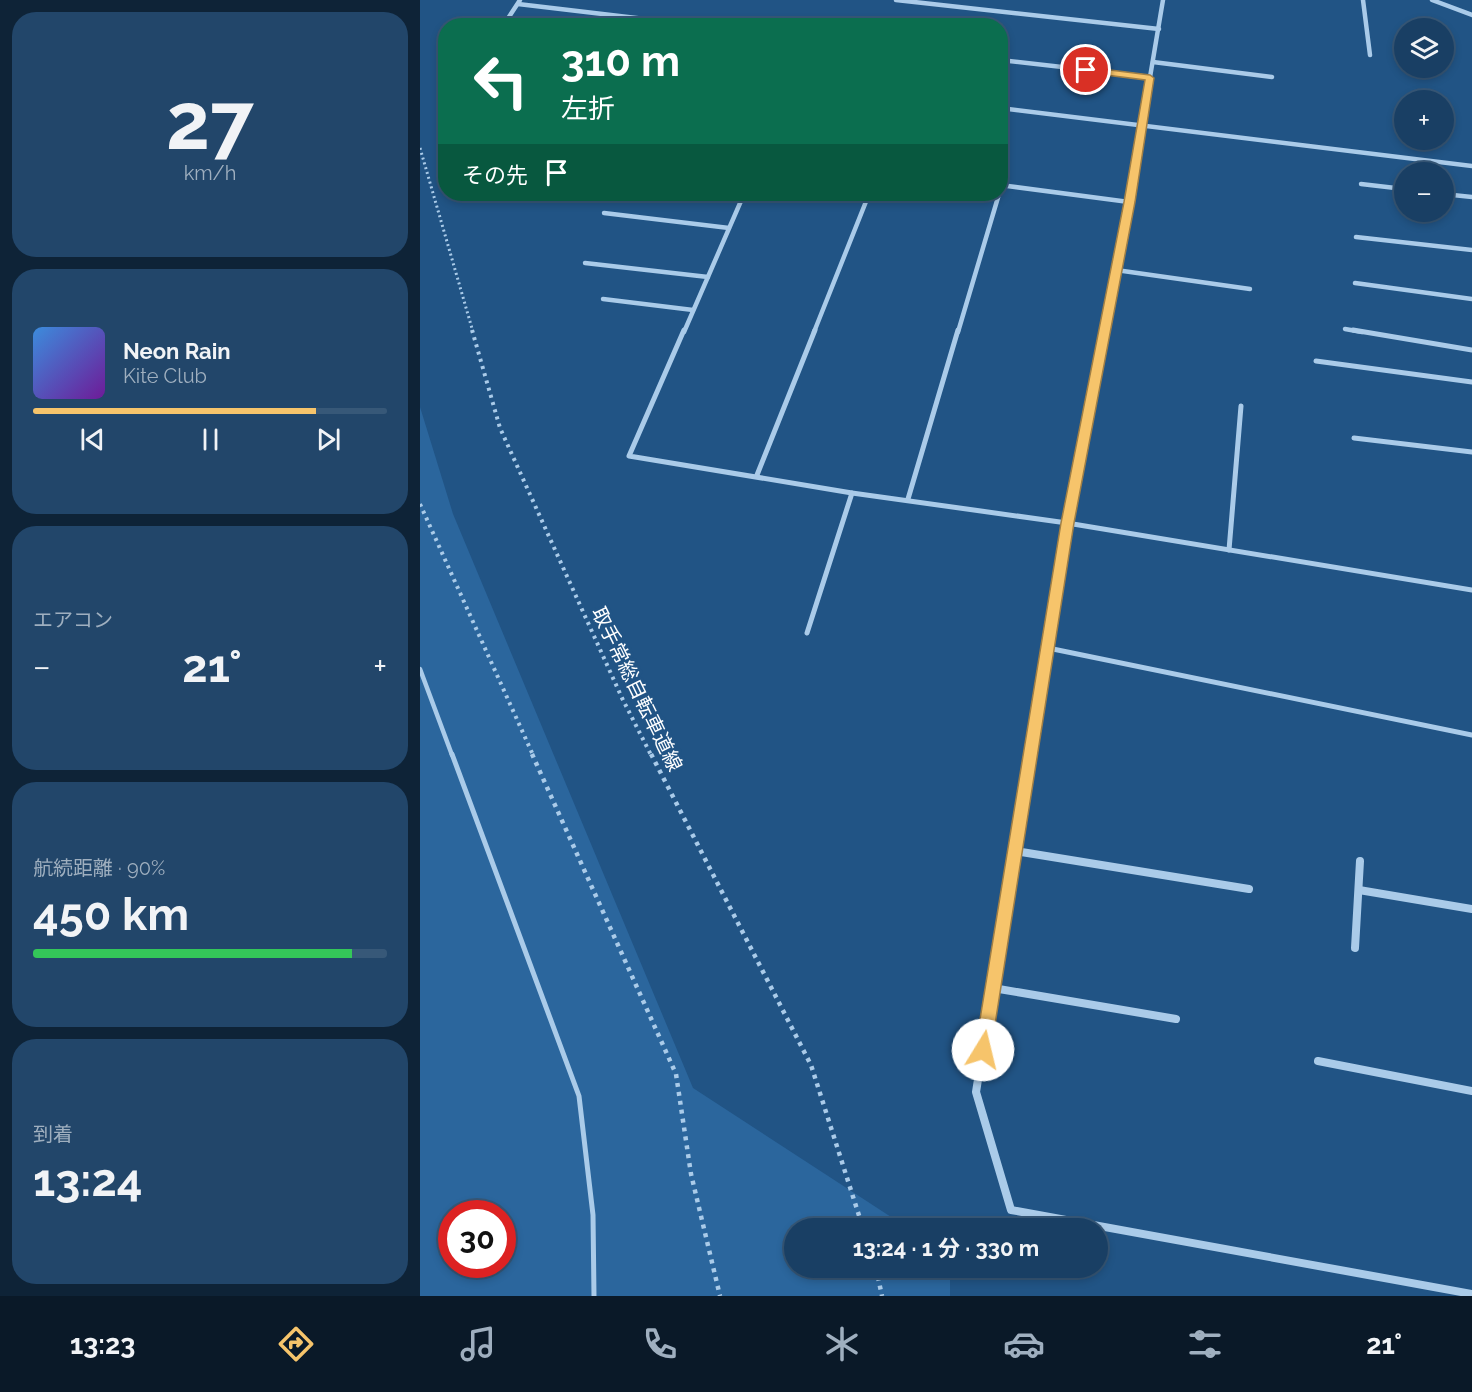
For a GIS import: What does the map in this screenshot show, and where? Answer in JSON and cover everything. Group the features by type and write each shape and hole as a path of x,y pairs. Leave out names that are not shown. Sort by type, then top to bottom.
{"street":[{"path":"896,0 1159,29"},
{"path":"1163,0 1129,202 1067,523 976,1092 1011,1210 1472,1294"},
{"path":"1363,0 1370,55"},
{"path":"1432,0 1472,15"},
{"path":"508,18 519,2 642,18"},
{"path":"1008,61 1150,78"},
{"path":"1153,62 1272,77"},
{"path":"1008,109 1472,166"},
{"path":"1361,184 1394,188"},
{"path":"1008,189 1129,202"},
{"path":"1454,195 1472,197"},
{"path":"741,201 629,456 757,475 852,493 1067,523 1472,590"},
{"path":"757,475 866,201"},
{"path":"908,499 997,201"},
{"path":"604,213 729,228"},
{"path":"1356,237 1472,250"},
{"path":"585,263 708,277"},
{"path":"1116,270 1250,289"},
{"path":"1355,282 1472,299"},
{"path":"603,299 693,310"},
{"path":"1345,329 1472,350"},
{"path":"1316,361 1472,382"},
{"path":"1229,550 1241,406"},
{"path":"1354,438 1472,452"},
{"path":"807,633 852,493"},
{"path":"1048,648 1472,735"},
{"path":"1015,851 1249,889"},
{"path":"1355,948 1360,861"},
{"path":"1359,890 1472,909"},
{"path":"993,988 1176,1019"},
{"path":"1318,1061 1472,1091"}],"lane":[{"path":"420,669 579,1096 593,1215 594,1296"}],"path":[{"name":"取手常総自転車道線","path":"420,148 500,428 622,698 811,1065 860,1218"},
{"path":"420,504 676,1074 691,1174 720,1296"},
{"path":"878,1278 882,1296"}],"shaded area":[{"path":"420,407 453,514 693,1088 893,1218 784,1218 784,1278 950,1278 950,1296 420,1296"}],"route":[{"path":"983,1050 1067,523 1129,202 1150,78 1086,70"}]}
